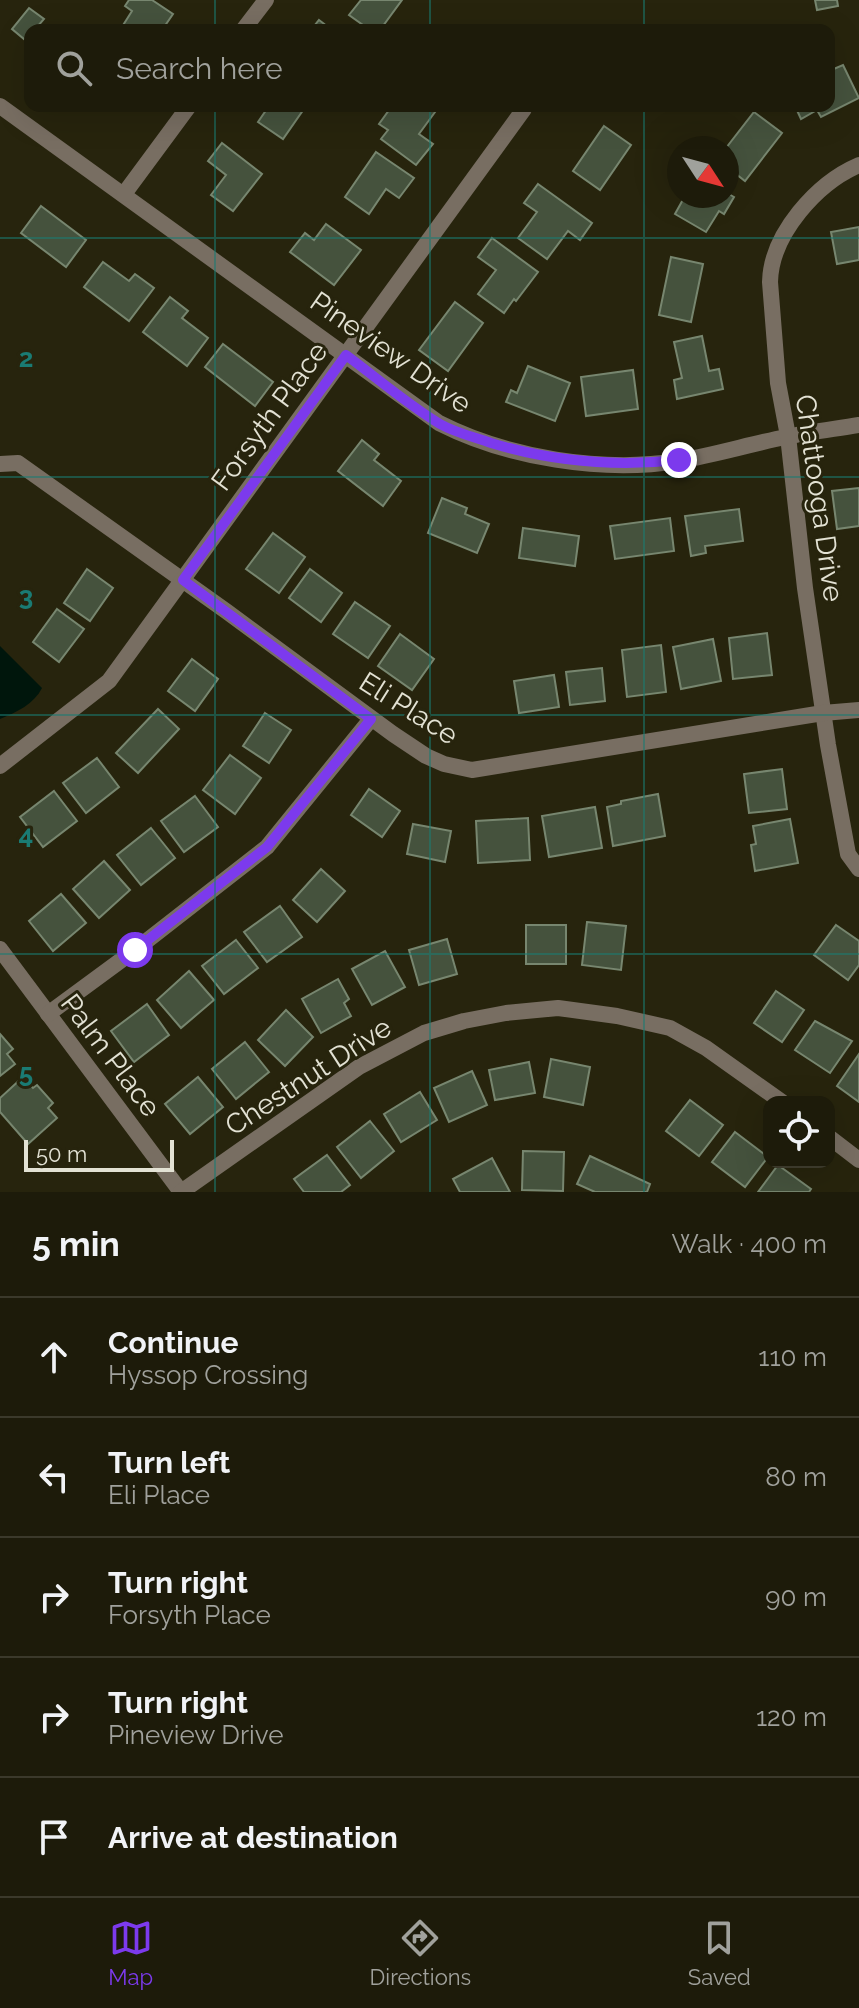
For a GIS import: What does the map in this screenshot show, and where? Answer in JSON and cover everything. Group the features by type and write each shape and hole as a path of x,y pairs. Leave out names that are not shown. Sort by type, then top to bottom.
{"street":[{"path":"248,24 266,0"},
{"name":"Pineview Drive","path":"0,106 439,423 458,433 512,449 567,460 609,464 665,462 788,436 859,425"},
{"path":"124,194 185,112"},
{"name":"Forsyth Place","path":"0,766 109,681 522,112"},
{"name":"Chattooga Drive","path":"859,165 823,187 802,208 770,267 771,320 778,383 788,436 823,713 848,854 859,869"},
{"name":"Eli Place","path":"0,464 18,463 371,719 426,756 444,764 472,770 823,713 859,710"},
{"path":"48,1014 267,847 371,719"},
{"name":"Palm Place","path":"0,949 181,1192"},
{"name":"Chestnut Drive","path":"181,1192 359,1067 424,1033 506,1013 558,1008 617,1016 670,1028 706,1048 774,1096"},
{"path":"835,1142 859,1160"}],"shaded area":[{"path":"0,646 42,688 30,703 0,719"}],"building":[{"path":"129,0 152,0 173,14 166,24 124,24 132,11 125,6"},
{"path":"361,0 402,0 384,24 362,24 349,15"},
{"path":"815,0 837,0 838,6 817,10"},
{"path":"29,8 44,19 40,24 24,24 24,39 12,29"},
{"path":"843,65 859,98 835,110 835,68"},
{"path":"265,112 302,112 283,139 258,122"},
{"path":"388,112 435,112 419,134 433,144 416,165 381,139 388,130 379,124"},
{"path":"754,112 782,133 745,181 739,176 739,136 735,136"},
{"path":"798,112 813,112 801,119"},
{"path":"604,126 631,145 600,190 573,171"},
{"path":"222,143 262,174 233,211 211,195 226,175 208,161"},
{"path":"376,152 414,178 399,198 386,189 369,214 345,197"},
{"path":"538,184 592,223 580,240 568,231 547,259 518,238 537,212 524,203"},
{"path":"41,206 86,240 66,267 21,233"},
{"path":"678,208 728,208 724,214 719,211 706,232 675,214"},
{"path":"326,224 361,250 334,285 290,252 305,233 314,240"},
{"path":"859,227 859,260 837,264 831,232"},
{"path":"492,238 538,272 504,313 478,294 496,270 478,257"},
{"path":"671,257 703,264 691,322 659,315"},
{"path":"103,262 129,281 135,274 154,288 129,321 84,287"},
{"path":"170,297 188,311 182,318 208,338 187,366 143,332"},
{"path":"455,302 483,323 448,371 419,350"},
{"path":"702,336 709,371 719,369 723,389 677,399 674,380 682,378 674,342"},
{"path":"223,344 273,382 255,406 205,367"},
{"path":"528,366 570,383 555,421 506,402 511,390 517,393"},
{"path":"633,370 638,409 586,416 581,377"},
{"path":"362,440 379,454 374,460 401,481 383,506 338,471"},
{"path":"859,488 859,526 837,529 832,491"},
{"path":"442,498 467,508 465,514 489,524 477,553 428,533"},
{"path":"739,509 743,541 705,546 706,553 691,556 685,516"},
{"path":"670,518 674,551 615,559 610,526"},
{"path":"523,528 579,536 575,566 519,558"},
{"path":"273,533 305,557 279,593 246,569"},
{"path":"87,569 113,588 90,621 64,603"},
{"path":"310,569 342,593 321,622 289,598"},
{"path":"355,602 390,626 368,658 333,634"},
{"path":"57,609 84,629 59,662 33,642"},
{"path":"767,633 772,675 733,679 729,638"},
{"path":"400,634 434,659 412,690 378,666"},
{"path":"713,639 721,681 681,689 673,647"},
{"path":"661,645 666,692 627,697 622,650"},
{"path":"192,659 218,679 195,711 168,691"},
{"path":"602,668 605,701 570,705 566,672"},
{"path":"554,675 559,707 519,713 514,681"},
{"path":"158,709 179,729 138,773 116,753"},
{"path":"265,713 291,730 269,763 243,746"},
{"path":"230,755 261,778 235,814 203,790"},
{"path":"97,758 119,787 86,813 63,783"},
{"path":"782,769 787,809 749,813 744,774"},
{"path":"369,789 400,811 382,837 351,815"},
{"path":"54,791 77,821 43,847 20,817"},
{"path":"658,794 665,836 613,846 607,807"},
{"path":"195,796 218,827 184,852 161,821"},
{"path":"595,807 602,848 549,857 542,816"},
{"path":"528,818 530,860 478,863 476,821"},
{"path":"790,819 798,863 755,871 751,845 756,844 753,826"},
{"path":"413,824 451,831 445,862 407,854"},
{"path":"151,828 175,858 141,885 117,855"},
{"path":"104,861 130,890 99,918 73,889"},
{"path":"321,869 345,891 317,922 293,900"},
{"path":"61,894 86,923 53,951 29,921"},
{"path":"280,906 302,937 267,962 244,932"},
{"path":"587,922 626,926 621,970 582,965"},
{"path":"526,925 566,925 566,964 526,964"},
{"path":"836,925 859,941 859,965 848,980 814,955"},
{"path":"447,939 457,974 419,985 409,950"},
{"path":"236,940 258,968 224,994 202,966"},
{"path":"385,951 405,987 372,1005 352,969"},
{"path":"189,971 214,1000 181,1028 157,1000"},
{"path":"338,979 349,999 344,1003 351,1016 321,1033 302,999"},
{"path":"776,991 804,1010 782,1042 754,1023"},
{"path":"147,1004 169,1035 134,1062 111,1031"},
{"path":"286,1010 313,1037 285,1066 258,1040"},
{"path":"815,1021 852,1041 830,1073 795,1050"},
{"path":"0,1034 13,1049 7,1054 15,1064 0,1076"},
{"path":"245,1042 269,1072 236,1099 212,1069"},
{"path":"859,1054 859,1102 837,1086"},
{"path":"551,1059 590,1067 583,1105 544,1097"},
{"path":"529,1062 535,1093 495,1100 489,1070"},
{"path":"472,1071 487,1105 449,1122 434,1088"},
{"path":"23,1077 33,1088 37,1085 53,1103 48,1108 57,1118 28,1144 0,1112 0,1098"},
{"path":"198,1077 223,1107 190,1134 165,1104"},
{"path":"420,1092 437,1120 401,1142 384,1114"},
{"path":"690,1100 723,1125 699,1156 666,1131"},
{"path":"370,1121 394,1151 361,1178 337,1147"},
{"path":"735,1132 763,1153 763,1164 745,1187 712,1162"},
{"path":"523,1151 564,1152 563,1191 522,1190"},
{"path":"327,1155 350,1185 341,1192 304,1192 294,1179"},
{"path":"590,1156 650,1184 647,1192 595,1192 577,1184"},
{"path":"492,1158 510,1192 460,1192 453,1179"},
{"path":"776,1168 782,1168 811,1189 809,1192 758,1192"}],"route":[{"path":"135,950 267,847 371,719 183,580 346,355 439,423 458,433 512,449 595,464 637,465 679,460"}]}
